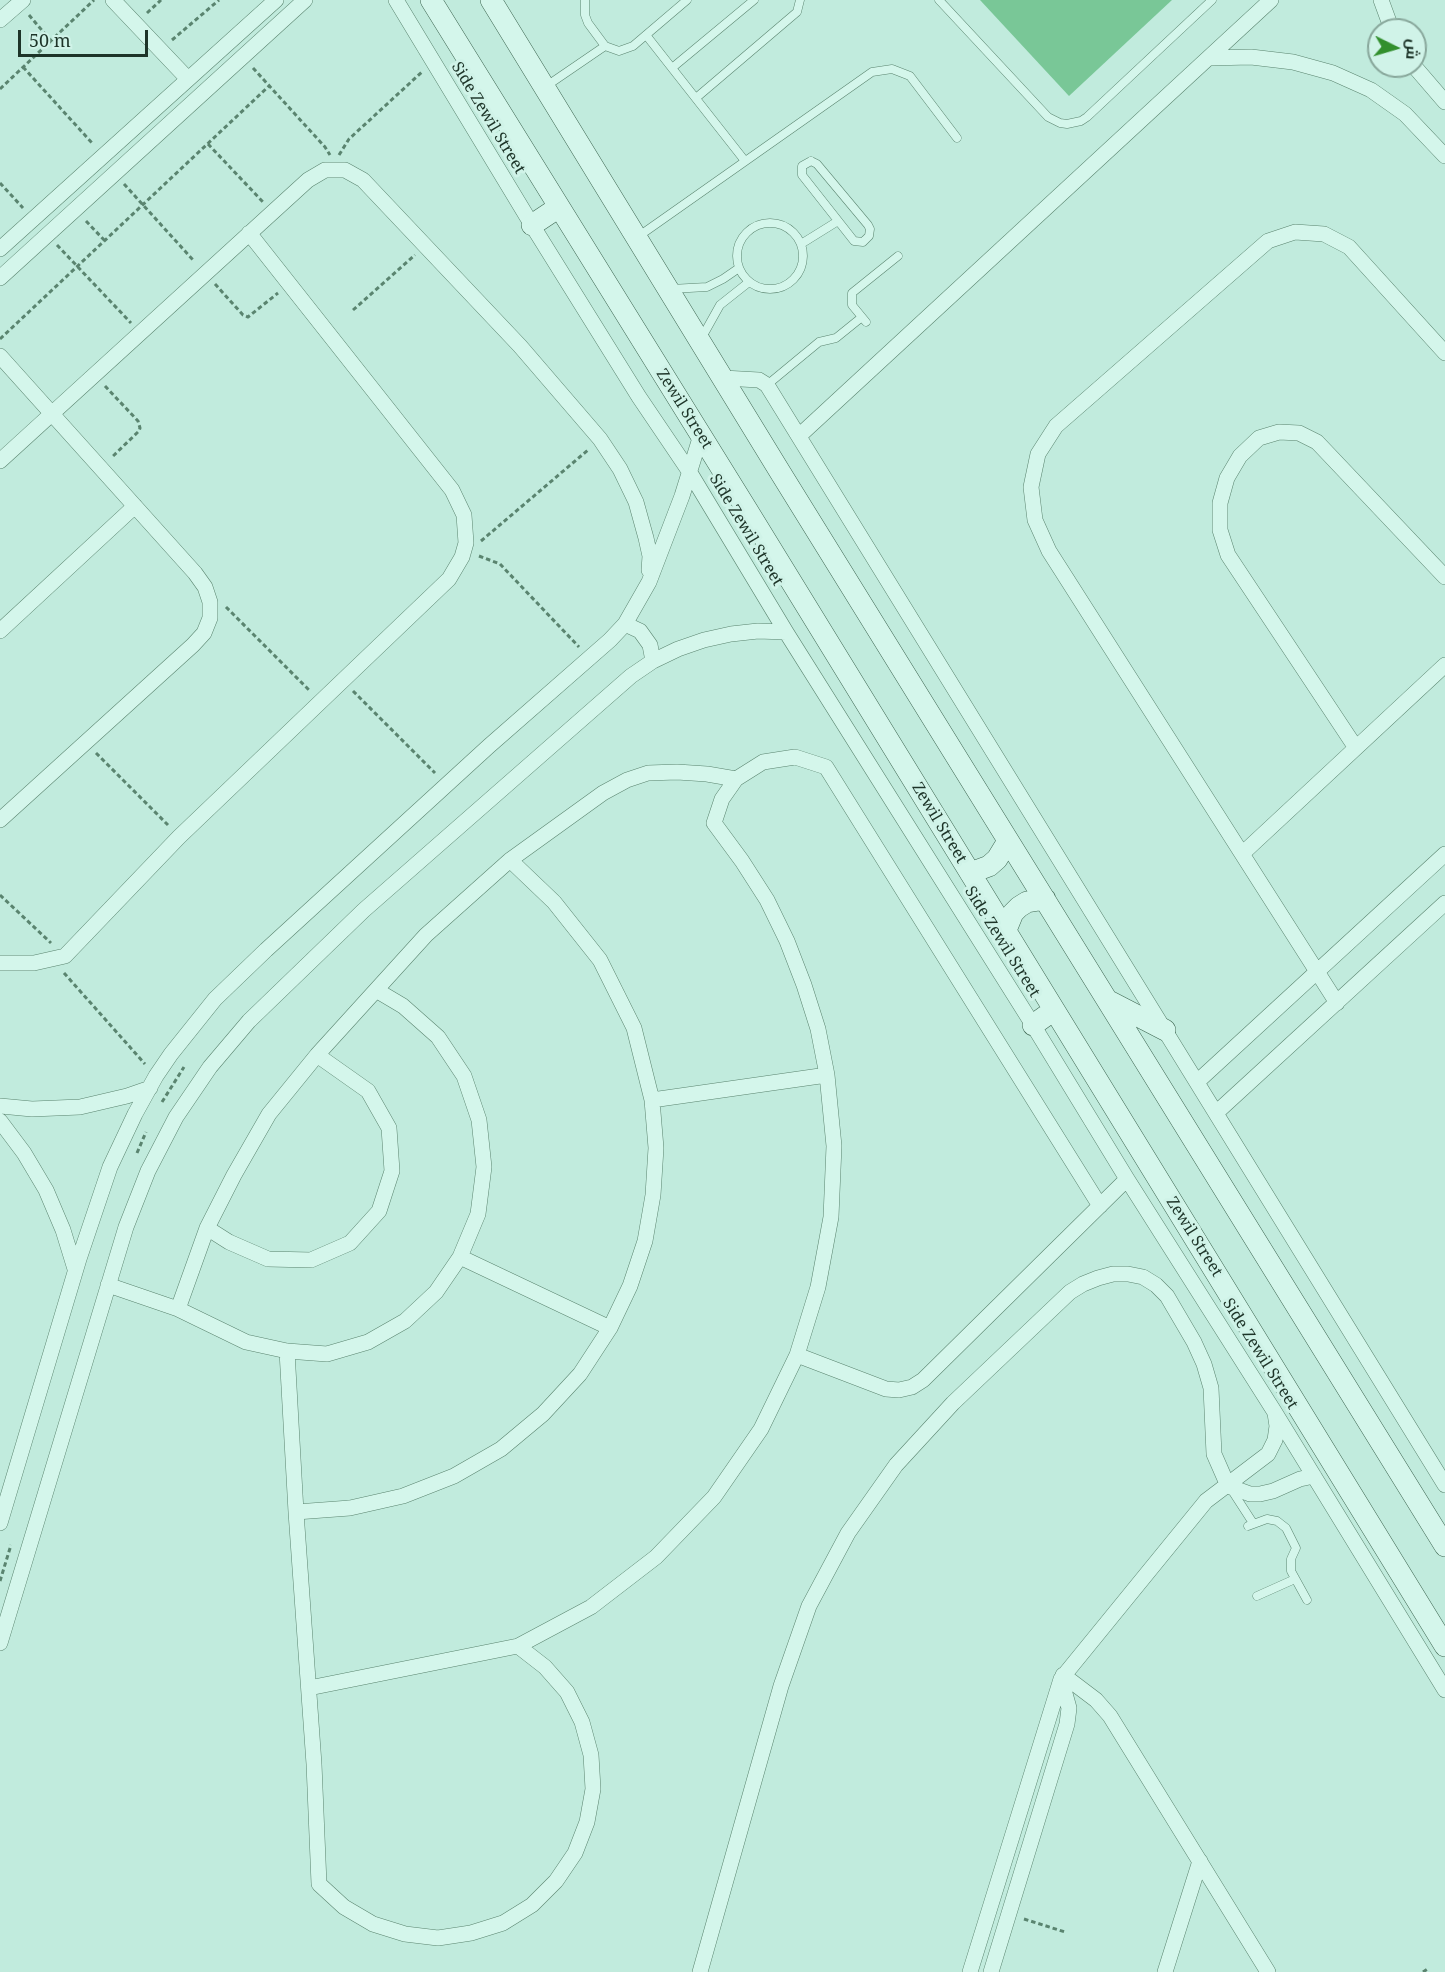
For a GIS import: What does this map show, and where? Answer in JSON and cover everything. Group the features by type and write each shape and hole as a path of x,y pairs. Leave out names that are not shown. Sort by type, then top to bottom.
{"main road":[{"name":"Zewil Street","path":"431,0 1445,1646"},
{"path":"491,0 1445,1546"},
{"path":"532,225 559,207"},
{"path":"970,873 989,866 997,859 1008,841"},
{"path":"1006,930 1012,913 1019,907 1027,902 1045,899"},
{"path":"1107,1000 1165,1030"},
{"path":"1033,1025 1054,1010"}],"street":[{"path":"113,0 187,78"},
{"path":"0,249 276,0"},
{"path":"0,278 305,0"},
{"name":"Side Zewil Street","path":"396,0 532,225 639,397 689,471 786,632 1274,1411 1445,1690"},
{"path":"799,436 1272,0"},
{"path":"1381,0 1388,18"},
{"path":"0,20 21,2"},
{"path":"1209,58 1262,58 1293,62 1333,73 1371,90 1405,114 1445,156"},
{"path":"1424,78 1445,102"},
{"path":"0,461 315,174 335,168 355,174 363,180 541,369 600,439 620,469 642,520 650,556 649,582"},
{"path":"64,189 78,208"},
{"path":"1337,1003 1049,551 1035,520 1031,487 1038,454 1056,426 1268,242 1295,232 1324,234 1349,247 1445,353"},
{"path":"0,963 34,963 59,958 179,837 322,703 449,579 462,557 466,529 464,515 452,490 249,233"},
{"path":"0,356 205,587 210,602 210,618 204,633 0,820"},
{"path":"723,378 759,380 767,385 1445,1485"},
{"path":"1356,748 1228,555 1220,530 1220,504 1227,478 1240,456 1259,438 1279,432 1299,433 1317,442 1445,577"},
{"path":"0,1523 75,1271 110,1167 153,1082 171,1054 215,999 266,950 625,624 649,582 701,435"},
{"path":"0,631 135,506"},
{"path":"625,624 640,631 650,645 653,661"},
{"path":"0,1643 126,1227 148,1171 176,1117 210,1067 249,1020 364,910 622,684 653,661 704,640 758,631 786,632"},
{"path":"1242,854 1445,665"},
{"path":"309,1688 518,1646 591,1607 656,1557 714,1497 761,1429 797,1355 818,1287 831,1217 834,1146 827,1075 818,1029 804,984 787,942 766,900 742,861 714,823 722,800 736,779 763,762 795,757 826,766 1100,1206"},
{"path":"178,1309 207,1228 234,1175 270,1114 317,1055 426,935 510,860 603,793 627,780 648,774 677,772 736,779"},
{"path":"1197,1082 1445,854"},
{"path":"296,1512 350,1508 403,1496 454,1476 492,1454 543,1414 580,1374 610,1328 630,1286 647,1229 654,1195 655,1159 652,1100 633,1028 600,960 554,902 510,860"},
{"path":"1216,1113 1445,903"},
{"path":"108,1285 178,1309 246,1342 287,1351 327,1354 368,1342 405,1321 436,1292 460,1257 478,1214 484,1167 479,1120 464,1076 438,1037 403,1006 376,990"},
{"path":"207,1228 268,1260 311,1260 350,1243 379,1211 392,1171 389,1128 368,1091 317,1055"},
{"path":"652,1100 827,1075"},
{"path":"0,1106 32,1109 80,1107 127,1096 153,1082"},
{"path":"0,1121 24,1153 46,1190 63,1230 75,1271"},
{"path":"797,1355 886,1389 899,1390 912,1387 923,1380 1127,1179"},
{"path":"460,1257 610,1328"},
{"path":"700,1972 781,1686 808,1606 848,1533 897,1465 952,1403 1070,1292 1098,1278 1113,1274 1128,1274 1143,1277 1167,1296 1194,1341 1204,1364 1211,1388 1214,1454 1228,1486 1250,1494 1260,1494 1314,1476"},
{"path":"287,1351 314,1764 319,1884 353,1913 373,1924 405,1934 438,1938 471,1934 503,1923 532,1905 556,1881 575,1853 587,1822 593,1789 591,1755 582,1722 567,1692 545,1667 518,1646"},
{"path":"970,1972 1062,1677 1206,1501 1268,1454 1275,1440 1277,1426 1274,1411"},
{"path":"1062,1677 1096,1700 1110,1716 1268,1972"},
{"path":"991,1972 1067,1724 1069,1708 1062,1677"},
{"path":"1165,1972 1200,1861"}],"lane":[{"path":"585,0 585,15 588,23 605,46 612,50 626,50 687,0"},
{"path":"672,68 754,0"},
{"path":"696,98 797,12 800,0"},
{"path":"939,0 1048,117 1067,124 1088,117 1212,0"},
{"path":"646,35 745,160"},
{"path":"544,87 605,46"},
{"path":"636,237 872,72 892,69 910,76 957,138"},
{"path":"808,162 817,164 868,225 869,236 863,242 857,243 838,221 802,175 801,168 808,162"},
{"path":"801,244 838,221"},
{"path":"767,223 784,226 797,237 801,244 803,253 800,270 789,283 773,289 764,289 749,282 739,268 737,259 740,242 744,235 758,225 767,223"},
{"path":"767,385 819,342 836,338 864,320 852,305 852,293 898,256"},
{"path":"668,289 707,287 739,268"},
{"path":"700,341 720,305 749,282"},
{"path":"1228,1486 1251,1525 1263,1519 1272,1519 1286,1528 1296,1548 1290,1565 1307,1600"},
{"path":"1257,1596 1295,1579"}],"path":[{"path":"0,89 94,0"},
{"path":"161,49 219,0"},
{"path":"21,2 51,40"},
{"path":"243,57 325,147 335,168"},
{"path":"335,168 340,153 349,139 433,62"},
{"path":"23,67 102,155"},
{"path":"0,339 269,86"},
{"path":"208,144 273,212"},
{"path":"0,183 33,219"},
{"path":"78,208 105,241"},
{"path":"48,235 140,333"},
{"path":"353,310 425,246"},
{"path":"94,375 138,422 140,428 101,468"},
{"path":"462,557 600,439"},
{"path":"462,557 486,557 501,564 590,658"},
{"path":"205,587 322,703"},
{"path":"343,681 447,785"},
{"path":"86,742 179,837"},
{"path":"0,895 59,958 153,1082 172,1086 189,1098"},
{"path":"160,1105 186,1063"},
{"path":"136,1156 149,1125"},
{"path":"0,1581 13,1539"},
{"path":"1009,1914 1065,1932"},
{"path":"1423,1972 1429,1968"}],"building":[{"path":"980,0 1172,0 1069,96"}]}
